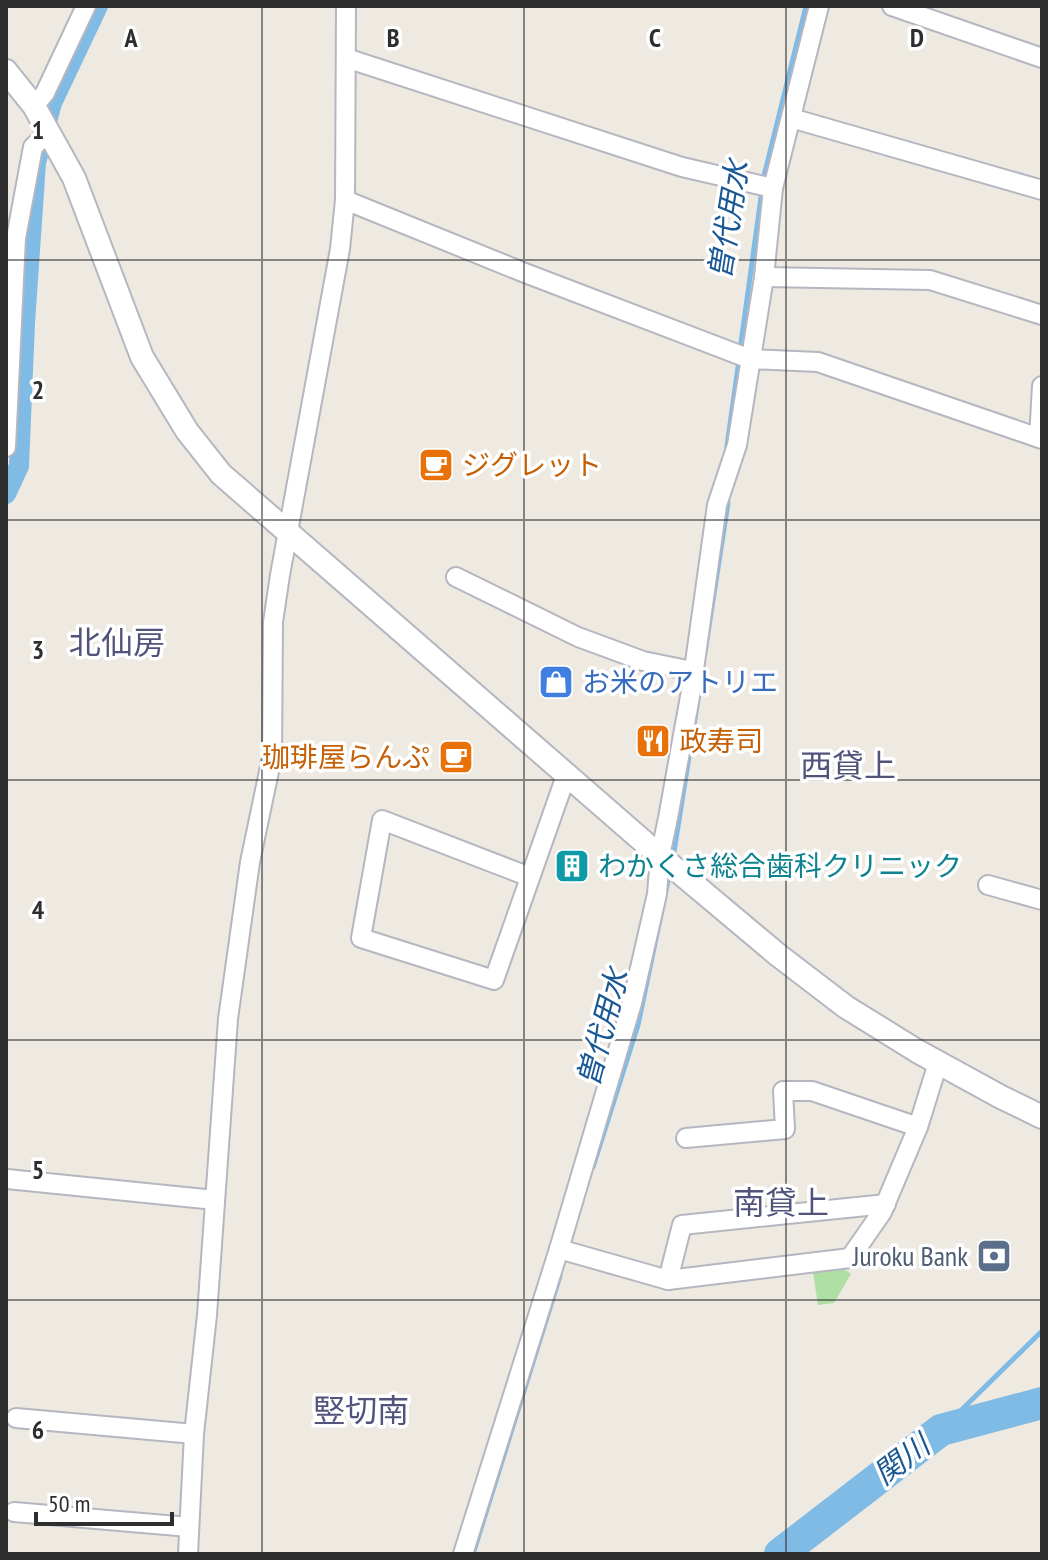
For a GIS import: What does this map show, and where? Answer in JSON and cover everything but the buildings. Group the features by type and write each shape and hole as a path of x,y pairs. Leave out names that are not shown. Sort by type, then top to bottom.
{"street":[{"path":"34,106 45,93 86,6"},
{"path":"188,1554 194,1434 207,1315 228,1019 250,862 272,757 273,622 340,249 345,200 346,6"},
{"path":"463,1554 632,1003 657,894 660,856 681,747 717,505 737,445 764,277 773,188 819,6"},
{"path":"892,6 1042,58"},
{"path":"346,58 682,167 773,188"},
{"path":"6,71 34,106 74,178 142,357 187,431 221,474 778,955 846,1007 938,1063 1042,1117"},
{"path":"791,118 1042,190"},
{"path":"6,447 16,238 33,147 49,132"},
{"path":"345,200 750,359 818,362 1040,439 1042,386"},
{"path":"764,277 930,280 1042,315"},
{"path":"456,577 578,637 643,661 692,671"},
{"path":"530,877 382,820 361,938 494,980 567,773"},
{"path":"988,885 1042,900"},
{"path":"559,1249 668,1280 850,1258 886,1204 918,1127 938,1063"},
{"path":"686,1138 785,1129 783,1091 812,1091 918,1127"},
{"path":"7,1179 215,1200"},
{"path":"668,1280 682,1225 886,1204"},
{"path":"16,1418 194,1434"},
{"path":"14,1512 189,1527"}],"green space":[{"path":"839,1265 851,1274 834,1303 818,1305 812,1267"}],"waterway":[{"name":"曽代用水","path":"6,494 19,466 36,163 52,103 98,6"},
{"name":"曽代用水","path":"763,180 806,6"},
{"name":"曽代用水","path":"740,350 762,190"},
{"name":"曽代用水","path":"727,446 739,360"},
{"name":"曽代用水","path":"705,652 728,503"},
{"name":"曽代用水","path":"673,858 697,706"},
{"name":"曽代用水","path":"593,1167 638,1025 670,871"},
{"name":"曽代用水","path":"473,1554 560,1276"},
{"path":"941,1430 1042,1331"},
{"name":"関川","path":"780,1554 941,1430 1042,1403"}],"place":[{"name":"ジグレット","path":"436,465"},
{"name":"お米のアトリエ","path":"556,682"},
{"name":"政寿司","path":"653,741"},
{"name":"珈琲屋らんぷ","path":"456,757"},
{"name":"わかくさ総合歯科クリニック","path":"572,866"},
{"name":"Juroku Bank","path":"994,1256"}],"district":[{"name":"北仙房","path":"117,643"},
{"name":"西貸上","path":"848,766"},
{"name":"南貸上","path":"781,1203"},
{"name":"竪切南","path":"361,1411"}]}
